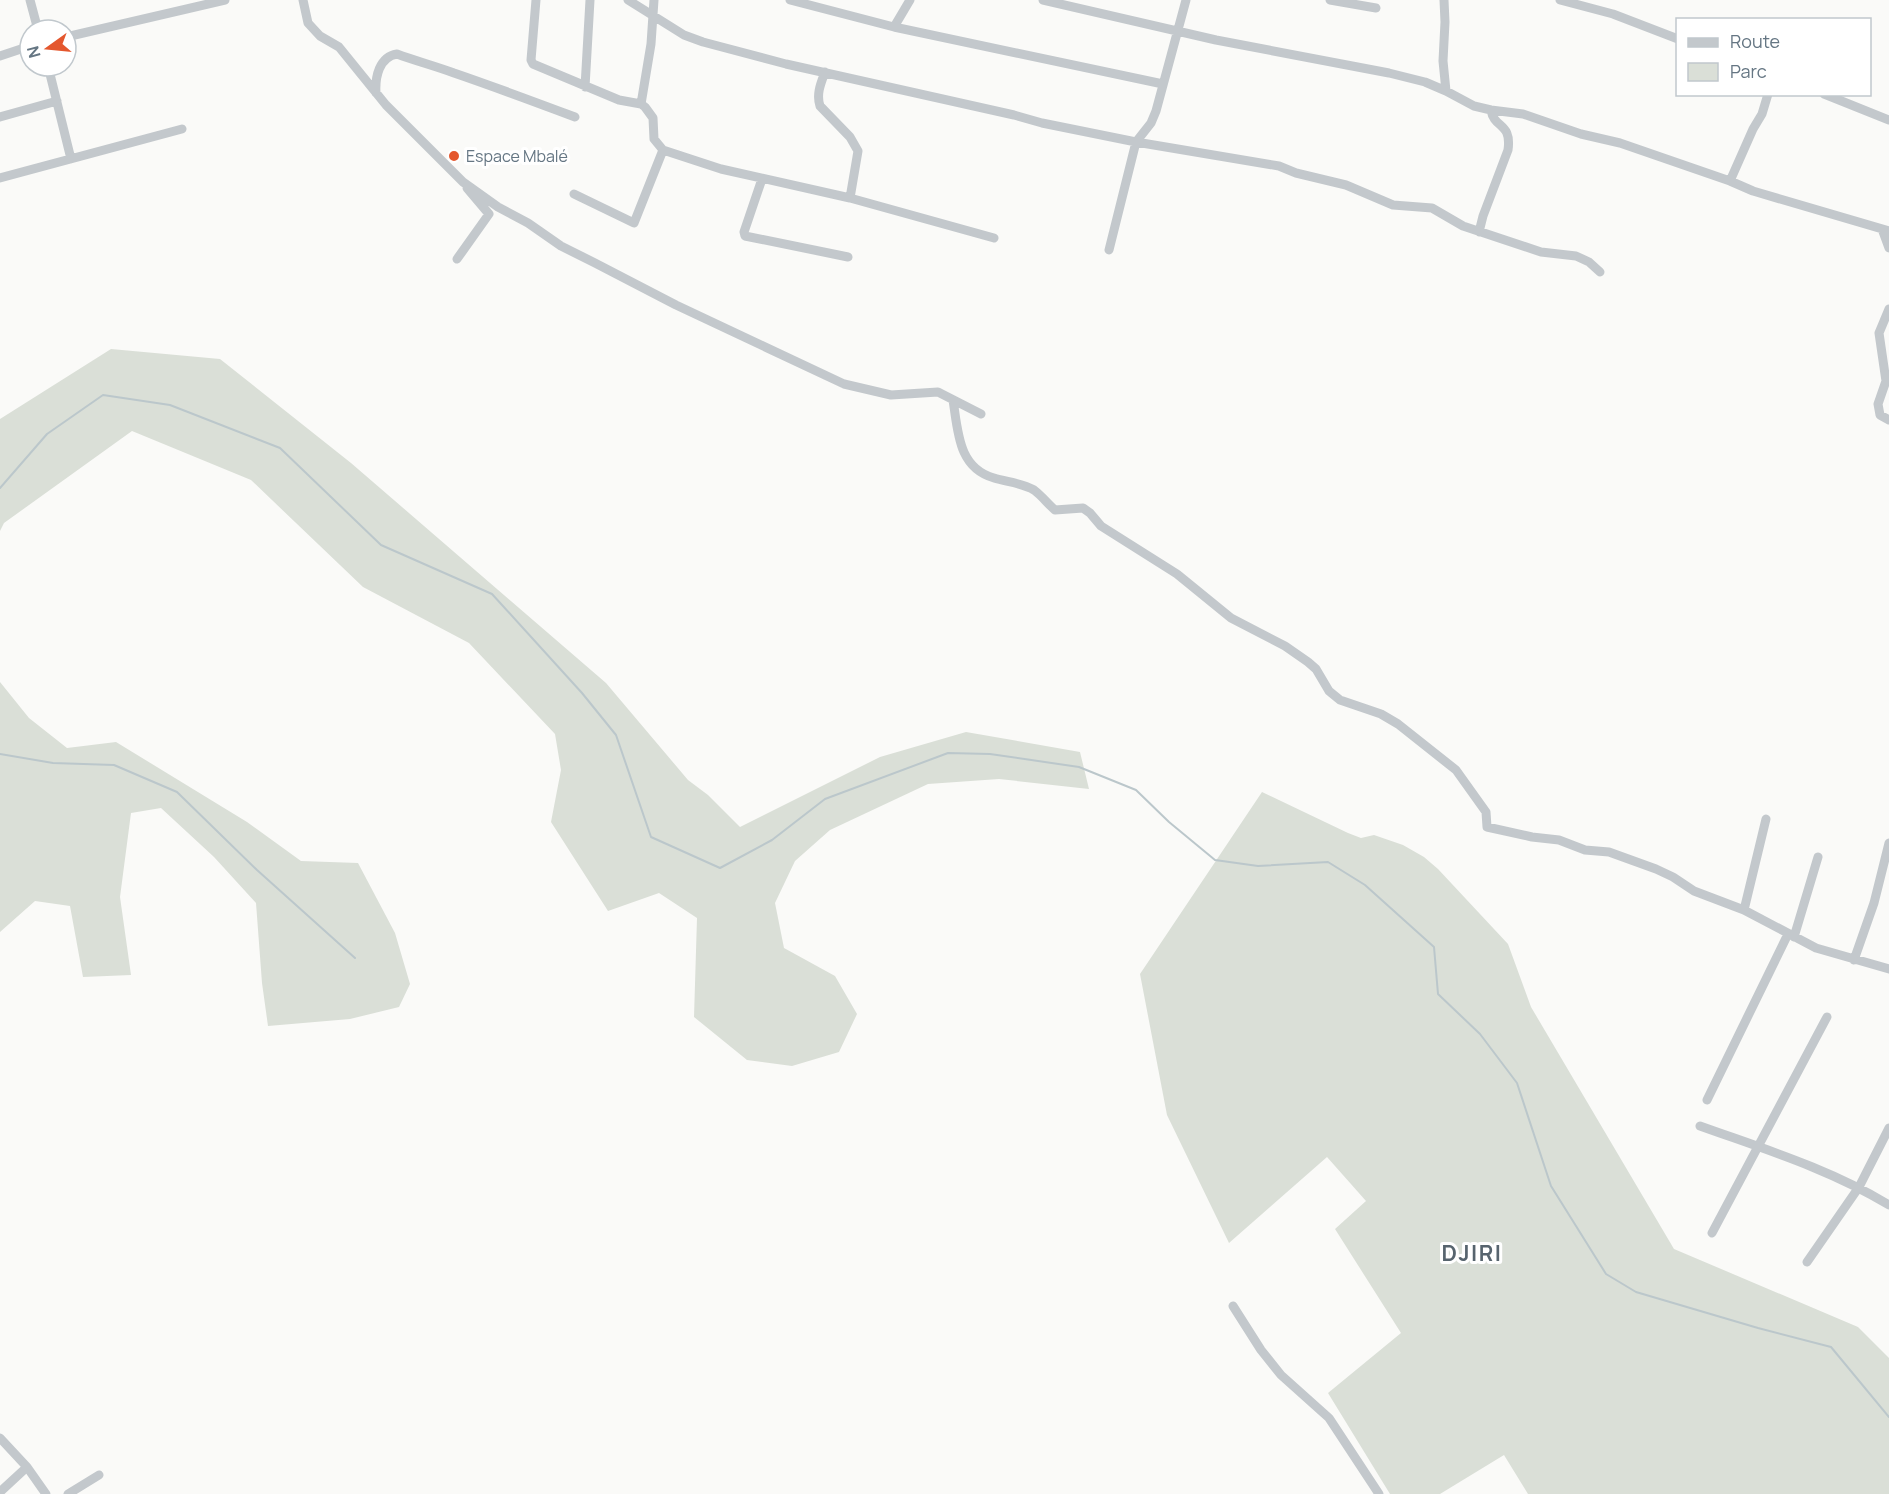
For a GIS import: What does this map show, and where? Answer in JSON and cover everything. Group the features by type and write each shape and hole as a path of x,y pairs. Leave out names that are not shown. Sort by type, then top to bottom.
{"street":[{"path":"30,0 35,18"},
{"path":"78,34 225,0"},
{"path":"303,0 308,23 320,36 339,47 376,93 463,182 489,214 456,259"},
{"path":"536,0 531,62 619,100 641,104 653,118 654,139 663,150 721,170 850,198 994,238"},
{"path":"585,87 590,0"},
{"path":"628,0 684,35 703,42 786,64 1042,123 1136,142 1279,166 1296,173 1346,185 1393,205 1432,208 1479,232 1541,252 1576,256 1589,262 1600,272"},
{"path":"641,104 654,0"},
{"path":"790,0 894,27 1163,84"},
{"path":"894,27 910,0"},
{"path":"1043,0 1178,31 1425,82 1474,106 1523,114 1562,128 1620,143 1753,191 1886,230 1889,248"},
{"path":"1109,250 1136,142 1156,111 1186,0"},
{"path":"1330,0 1376,8"},
{"path":"1444,0 1443,61 1446,91"},
{"path":"1560,0 1613,14 1676,39"},
{"path":"0,56 18,50"},
{"path":"376,93 375,80 380,67 390,57 397,54 514,93 575,117"},
{"path":"825,72 820,85 820,106 850,137 858,151 850,198"},
{"path":"51,78 71,159"},
{"path":"1730,181 1762,114 1767,96"},
{"path":"1829,96 1889,120"},
{"path":"0,117 57,101"},
{"path":"1479,232 1508,150 1509,140 1507,130 1495,121 1491,110"},
{"path":"0,178 182,129"},
{"path":"574,194 634,223 663,150"},
{"path":"762,179 744,232 745,236 848,257"},
{"path":"463,182 561,246 676,305 751,339 826,377 883,394 902,396 944,393 981,414"},
{"path":"1889,309 1879,333 1886,381 1878,404 1880,415 1889,420"},
{"path":"953,400 962,448 971,465 992,478 1035,491 1055,510 1083,508 1101,526 1177,574 1231,618 1285,646 1308,663 1316,669 1329,691 1340,700 1381,714 1398,724 1456,770 1486,812 1487,826 1532,837 1558,840 1585,850 1609,852 1656,868 1694,891 1744,910 1816,948 1889,969"},
{"path":"1744,910 1767,819"},
{"path":"1854,960 1874,903 1889,843"},
{"path":"1707,1100 1791,936 1818,857"},
{"path":"1712,1233 1827,1017"},
{"path":"1700,1126 1859,1187 1889,1205"},
{"path":"1807,1262 1859,1187 1889,1128"},
{"path":"1233,1306 1261,1350 1281,1375 1329,1418 1379,1494"},
{"path":"0,1438 27,1467 46,1494"},
{"path":"0,1492 27,1467"},
{"path":"68,1494 99,1475"}],"green space":[{"path":"111,349 220,359 351,463 606,683 688,780 708,795 740,827 880,757 966,732 1080,752 1089,789 999,779 928,784 830,830 795,861 775,903 784,948 835,976 857,1014 839,1052 792,1066 747,1060 694,1017 697,918 659,893 608,911 551,822 561,770 555,734 469,643 363,587 251,480 132,431 4,523 0,531 0,419"},
{"path":"0,682 29,718 67,748 116,742 247,822 301,861 358,863 395,933 410,984 399,1007 350,1019 268,1026 256,903 214,857 161,808 131,813 120,897 131,975 83,977 70,906 35,901 0,932"},
{"path":"1262,792 1348,833 1361,838 1374,835 1403,845 1424,857 1508,944 1531,1007 1674,1249 1858,1327 1889,1358 1889,1494 1528,1494 1504,1455 1440,1494 1390,1494 1328,1393 1401,1333 1335,1229 1366,1201 1327,1157 1229,1243 1167,1115 1140,974"}],"waterway":[{"path":"0,488 47,434 103,395 170,405 280,448 381,545 492,594 582,693 616,735 651,837 720,868 772,840 825,799 948,753 990,754 1079,767 1136,790 1169,822 1215,860 1258,866 1328,862 1365,885 1434,947 1438,994 1480,1034 1517,1083 1551,1186 1606,1274 1636,1292 1831,1347 1889,1417"},
{"path":"0,754 53,763 114,765 177,792 257,870 355,958"}],"place":[{"name":"Espace Mbalé","path":"454,156"}],"district":[{"name":"DJIRI","path":"1472,1253"}]}
